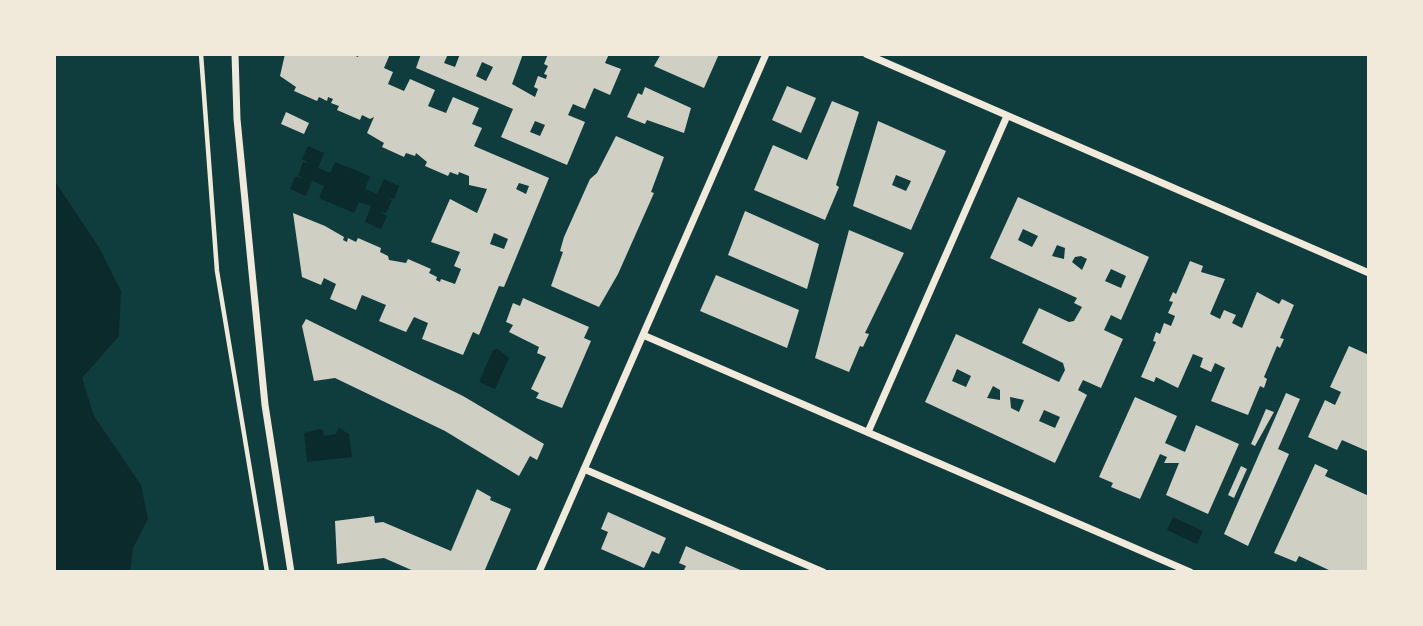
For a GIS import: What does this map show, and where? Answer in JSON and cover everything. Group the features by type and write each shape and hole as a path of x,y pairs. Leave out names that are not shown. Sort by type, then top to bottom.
{"street":[{"path":"235,54 237,119 265,405 291,572"},
{"path":"539,572 766,54"},
{"path":"866,54 1369,273"},
{"path":"868,432 1007,116"},
{"path":"643,335 1190,572"},
{"path":"584,469 823,572"}],"path":[{"path":"201,54 217,271 267,572"}],"water":[{"path":"308,146 324,153 318,168 330,173 335,162 370,176 365,189 377,194 384,179 399,186 394,199 386,197 392,200 386,213 380,212 387,216 381,229 365,222 371,206 359,202 354,213 319,198 324,186 312,181 306,196 290,189 295,177 303,178 298,175 303,162 309,163 302,159"},
{"path":"54,180 100,249 121,291 119,336 82,378 94,416 141,485 148,519 133,548 130,572 54,572"},
{"path":"498,349 509,358 495,389 479,382 493,350"},
{"path":"339,428 349,434 352,457 307,462 304,433 319,429 323,430 324,436 336,434"},
{"path":"1173,517 1203,531 1197,544 1167,530"}],"building":[{"path":"285,54 351,54 358,57 359,54 390,54 384,68 393,72 388,84 404,91 410,79 435,90 428,106 446,113 453,97 479,108 472,124 482,128 474,146 549,178 504,287 499,286 479,335 473,332 463,355 422,339 428,323 414,317 406,332 379,321 386,305 362,295 356,310 330,299 336,284 324,278 321,285 302,277 293,213 325,226 344,237 343,240 347,242 348,238 356,242 358,238 381,248 380,252 388,256 389,260 406,263 408,259 431,269 429,273 437,277 436,280 455,284 461,269 454,266 460,252 431,242 450,199 477,213 487,189 469,185 469,176 459,172 458,175 450,172 448,176 425,166 427,162 416,153 415,156 406,153 404,157 382,147 384,143 367,133 374,117 370,119 362,115 360,120 337,110 339,106 331,103 333,99 328,97 327,101 319,97 317,101 294,91 296,87 280,76","holes":["519,183 529,186 526,194 516,189","494,233 508,239 504,249 490,244"]},
{"path":"421,54 448,54 444,63 455,67 460,54 523,54 512,84 535,97 538,89 534,87 538,76 546,79 547,75 544,74 548,66 544,64 548,54 609,54 605,63 621,69 610,95 594,88 585,109 573,104 568,115 585,122 567,165 501,137 513,109 416,68","holes":["482,62 493,67 486,81 476,76","535,121 545,125 540,136 530,132"]},
{"path":"661,54 719,54 704,88 654,66"},
{"path":"787,86 816,98 801,133 772,120"},
{"path":"645,87 691,108 684,133 647,120 645,124 627,117 638,93 642,95"},
{"path":"832,101 859,112 836,185 839,187 825,220 754,190 773,145 807,160"},
{"path":"286,112 309,123 304,134 281,124"},
{"path":"878,121 946,151 911,230 853,206","holes":["896,175 911,181 906,191 892,185"]},
{"path":"616,136 664,157 651,192 654,193 618,274 599,307 551,286 563,252 560,251 564,237 590,179 597,173"},
{"path":"1018,197 1149,257 1121,320 1111,315 1104,330 1123,339 1101,388 1083,380 1078,390 1087,395 1055,463 925,402 956,334 1059,382 1065,370 1063,363 1022,343 1039,308 1069,322 1074,321 1082,307 1074,303 1077,298 990,258","holes":["1023,229 1038,236 1032,247 1018,240","1057,245 1065,248 1064,259 1052,256","1075,257 1087,259 1082,270 1072,262","1111,269 1126,276 1121,288 1105,281","957,369 971,376 966,387 952,381","993,386 1000,390 1000,400 987,398","1010,397 1024,400 1019,412 1011,408","1044,410 1060,417 1055,428 1039,421"]},
{"path":"745,211 819,244 807,289 728,255"},
{"path":"849,230 904,253 865,333 869,334 863,347 860,346 849,372 815,358"},
{"path":"1190,261 1203,266 1201,272 1225,279 1210,314 1220,319 1224,310 1236,315 1232,323 1242,328 1257,292 1279,304 1282,299 1294,305 1280,338 1284,339 1280,348 1277,346 1264,377 1267,379 1264,388 1260,386 1248,415 1211,401 1225,368 1215,363 1211,372 1200,367 1203,358 1193,354 1178,388 1156,377 1154,382 1141,377 1156,342 1153,341 1156,332 1160,334 1164,323 1171,326 1175,316 1168,313 1173,302 1169,301 1173,292 1176,294"},
{"path":"716,275 799,310 787,348 700,311"},
{"path":"523,298 589,327 584,338 591,341 562,408 536,398 539,393 531,389 546,357 537,353 539,347 509,332 513,325 506,322 513,303 520,306"},
{"path":"306,319 463,396 544,444 537,460 530,456 519,476 445,431 335,378 314,381 302,326"},
{"path":"1349,346 1369,355 1367,451 1342,440 1337,450 1308,437 1325,400 1335,405 1341,392 1330,387"},
{"path":"1286,393 1300,399 1278,449 1289,454 1248,546 1224,534"},
{"path":"1135,397 1177,416 1165,443 1185,452 1196,425 1239,444 1208,514 1166,495 1179,463 1164,463 1167,457 1160,454 1140,499 1111,487 1113,483 1099,477"},
{"path":"1266,409 1274,412 1255,446 1251,444"},
{"path":"1315,464 1328,470 1325,476 1369,496 1369,572 1333,572 1299,556 1296,562 1274,553"},
{"path":"1241,466 1247,469 1234,498 1228,495"},
{"path":"477,489 491,497 490,500 511,509 484,572 416,572 384,558 337,564 335,521 374,516 375,523 383,522 451,551"},
{"path":"608,512 666,538 659,554 652,551 644,568 601,549 608,532 601,529"},
{"path":"686,546 745,572 683,572 686,566 679,563"}]}
